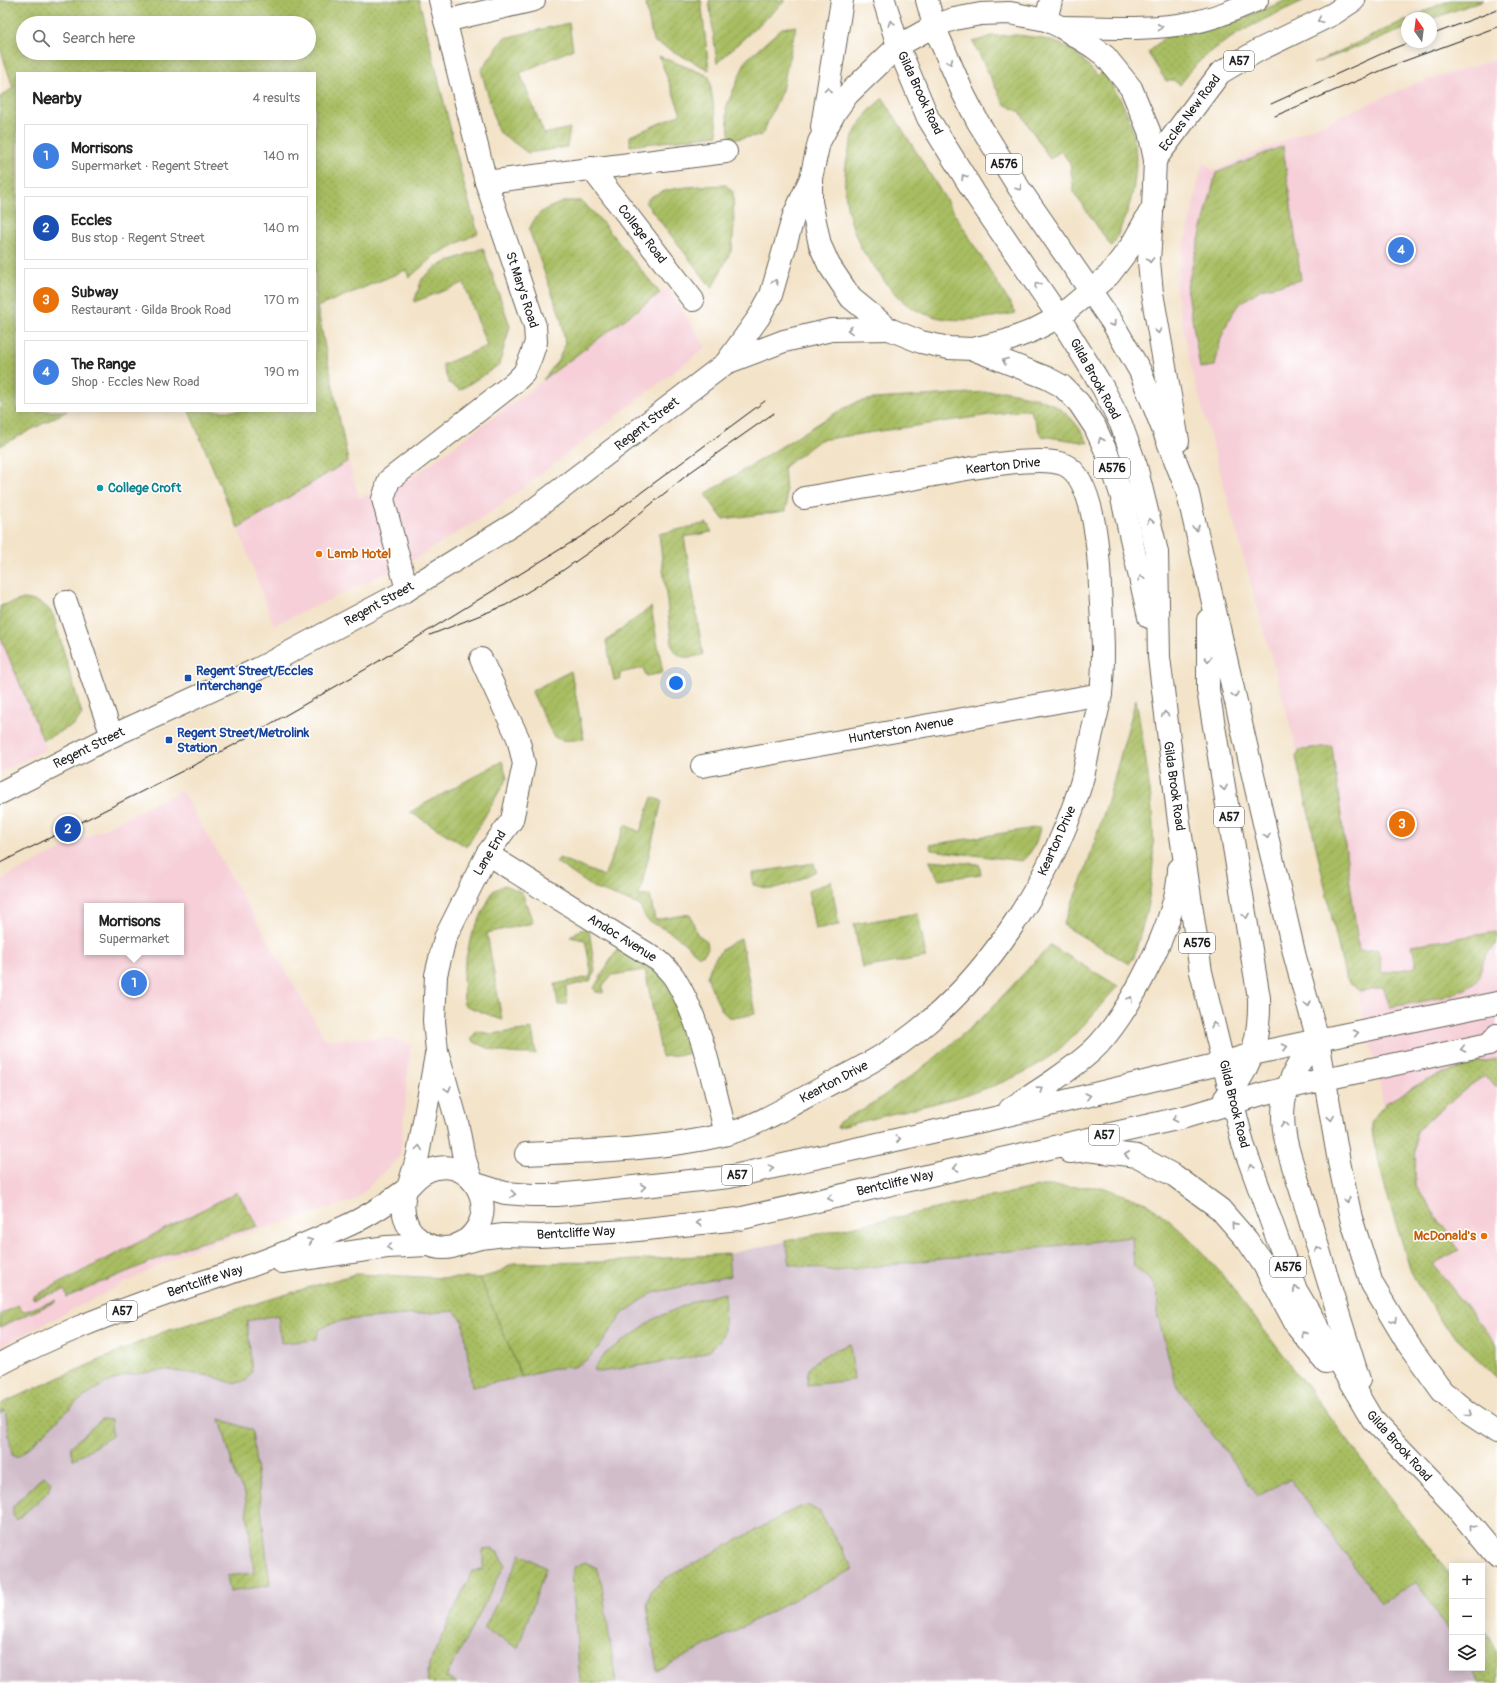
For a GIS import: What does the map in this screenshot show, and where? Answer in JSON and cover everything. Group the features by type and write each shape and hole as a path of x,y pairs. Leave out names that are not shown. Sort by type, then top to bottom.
{"main road":[{"name":"St Mary's Road","path":"407,590 383,499 389,480 514,383 524,373 536,342 535,326 486,182 440,0"},
{"path":"445,21 534,0"},
{"path":"842,0 819,142 811,178 811,202 814,223 820,245 829,265 851,298 889,329 921,342 949,348 973,348 1006,341 1032,331 1059,317 1109,276 1131,246 1153,207 1155,160 1149,131 1131,88 1105,56 1053,16"},
{"name":"Gilda Brook Road","path":"884,0 898,46 928,118 981,203 1059,317 1103,388 1121,424 1136,466 1157,552 1159,657 1178,822 1201,972 1224,1063 1226,1101 1296,1290 1372,1419 1455,1506 1497,1557"},
{"name":"A576","path":"927,0 934,26 963,93 978,122 1020,188 1112,322 1140,371 1187,490"},
{"path":"819,142 835,112 848,94 898,46 934,26 954,19 982,14 1005,6 1053,16 1162,27 1192,23 1234,10 1257,0"},
{"name":"Eccles New Road","path":"1155,160 1220,73 1258,50 1333,14 1354,0"},
{"path":"486,182 726,152"},
{"name":"College Road","path":"592,168 693,300"},
{"name":"Regent Street","path":"726,363 759,317 770,295 794,215 811,178"},
{"name":"A576","path":"1153,207 1150,224 1149,261 1152,293 1187,490 1295,957 1318,1040 1339,1162 1351,1218 1372,1284 1408,1344 1442,1390 1468,1412 1497,1432"},
{"name":"Regent Street","path":"0,793 112,736 258,669 407,590 519,521 726,363 784,341 831,330 889,329"},
{"name":"A576","path":"973,348 1047,378 1062,386 1079,403 1095,426 1109,458 1121,494 1159,657"},
{"name":"Kearton Drive","path":"526,1154 652,1148 726,1134 767,1117 880,1057 907,1039 942,1008 963,988 990,957 1014,924 1035,889 1060,840 1080,788 1101,694 1104,642 1098,546 1087,493 1078,478 1068,466 1053,461 1026,462 971,469 804,498"},
{"name":"A57","path":"1208,578 1208,690 1260,998 1258,1035 1252,1054 1243,1074 1226,1101"},
{"path":"66,602 112,736"},
{"name":"Lane End","path":"473,1182 463,1153 457,1122 437,1051 434,1002 436,975 445,938 487,854 512,820 524,764 518,738 481,659"},
{"name":"Hunterston Avenue","path":"702,766 1101,694"},
{"path":"995,1118 1063,1074 1093,1050 1113,1025 1132,996 1168,922 1179,881 1178,822"},
{"name":"Andoc Avenue","path":"487,854 659,961 675,977 684,994 698,1030 726,1134"},
{"path":"995,1118 1224,1063 1252,1054 1497,1003"},
{"name":"Bentcliffe Way","path":"459,1244 481,1238 504,1235 541,1236 628,1231 738,1219 994,1159 1185,1117 1226,1101 1489,1044 1497,1035"},
{"path":"1318,1040 1305,1054 1294,1070 1287,1088 1283,1111 1285,1134 1325,1272 1372,1419"},
{"name":"Lane End","path":"408,1188 418,1155 437,1051"},
{"name":"A57","path":"473,1182 505,1193 556,1195 729,1177 995,1118"},
{"path":"994,1159 1087,1150 1137,1156 1175,1176 1220,1209 1247,1240 1264,1265 1298,1328 1372,1419"},
{"name":"A57","path":"408,1188 417,1177 427,1171 439,1167 450,1168 462,1172 473,1182 481,1195 483,1206 482,1218 477,1228 469,1238 459,1244 449,1247 438,1248 428,1245"},
{"path":"408,1188 403,1200 405,1222 418,1240 428,1245"},
{"name":"Bentcliffe Way","path":"0,1364 70,1330 164,1295 248,1267 346,1226 378,1209 408,1188"},
{"path":"248,1267 371,1249 428,1245"}],"shaded area":[{"path":"1497,59 1497,1359 1404,1255 1381,1089 1314,812 1191,367 1175,286 1203,161 1213,171 1414,84"},
{"path":"668,288 706,347 494,510 408,563 274,625 238,528 348,461 359,498 410,479"},
{"path":"0,636 47,749 0,772"},
{"path":"181,790 325,1039 389,1038 411,1045 400,1156 355,1200 186,1252 0,1346 0,880"},
{"path":"1042,1186 1102,1187 1151,1205 1188,1237 1220,1272 1449,1574 1449,1671 1485,1671 1485,1631 1497,1653 1497,1683 0,1683 0,1404 163,1332 356,1274 480,1278 498,1273 514,1263 603,1262 728,1254"}],"green space":[{"path":"0,0 419,0 466,192 478,233 435,255 409,278 406,270 317,307 348,461 238,528 189,412 316,412 316,72 16,72 16,412 65,412 0,446 0,97 13,88 0,47"},
{"path":"645,0 701,0 709,70 653,41"},
{"path":"709,0 786,0 717,63"},
{"path":"1287,0 1305,0 1251,26 1226,41 1199,62 1180,85 1173,80 1166,81 1148,53 1165,36 1189,34 1216,29"},
{"path":"1450,0 1484,0 1437,17 1437,12 1423,12"},
{"path":"1401,22 1401,30 1313,64"},
{"path":"569,23 573,49 520,73 544,134 570,128 567,147 528,153 498,131 481,70 504,38"},
{"path":"796,26 782,90 762,135 730,140 726,108 746,60 782,28"},
{"path":"1015,35 1048,40 1071,50 1083,60 1097,76 1103,72 1126,111 1134,138 1136,166 1132,195 1128,209 1117,238 1111,246 1074,193 1070,163 1061,151 1050,159 1020,112 1004,104 973,42 992,36"},
{"path":"659,56 709,76 718,135 630,146 630,136 681,114"},
{"path":"883,98 1016,313 980,319 956,320 932,316 920,312 913,309 901,300 886,283 861,248 848,212 845,188 846,163 857,128 873,107"},
{"path":"1283,146 1301,280 1261,289 1238,305 1229,319 1221,338 1215,366 1200,368 1187,287 1216,173"},
{"path":"726,185 733,192 734,227 732,249 712,288 645,202 652,196 671,189 695,186"},
{"path":"566,201 581,201 596,215 660,293 543,380 559,359 565,343 561,318 529,230 539,214 548,208"},
{"path":"483,248 510,326 499,365 460,390 449,383 442,365 487,346 464,283 414,302 422,279 437,266"},
{"path":"1004,391 1043,400 1054,405 1072,419 1088,443 1041,436 1030,409 820,440 784,467 787,504 786,511 723,519 705,494 837,412 857,402 873,399"},
{"path":"707,523 712,532 684,537 703,655 684,657 678,654 672,645 659,534"},
{"path":"24,599 41,603 53,615 82,714 75,724 43,740 0,636 0,606"},
{"path":"651,607 663,673 646,676 643,668 620,673 621,679 614,680 606,641"},
{"path":"571,671 584,739 560,740 553,736 532,692 533,690"},
{"path":"1136,699 1151,798 1153,848 1152,873 1148,904 1134,957 1129,964 1063,925 1085,871 1109,797"},
{"path":"1332,746 1359,951 1378,949 1382,973 1416,967 1412,945 1497,932 1497,944 1486,956 1477,980 1471,986 1462,991 1423,1001 1390,1007 1383,987 1361,991 1349,983 1345,976 1296,757 1301,749"},
{"path":"502,761 507,778 467,847 410,812"},
{"path":"652,797 662,801 639,896 650,895 655,920 690,914 697,934 707,941 708,948 704,954 699,956 675,935 647,920 639,905 594,888 556,862 559,858 604,876 625,825 640,832"},
{"path":"1040,827 1034,846 1022,861 931,850 930,845"},
{"path":"929,860 979,864 981,874 939,880"},
{"path":"814,863 816,871 793,883 772,889 753,885 752,873"},
{"path":"831,881 839,925 815,929 808,891"},
{"path":"504,885 522,892 533,923 487,933 502,1020 464,1005 463,972 471,936 493,891"},
{"path":"918,913 926,957 862,968 854,924"},
{"path":"589,929 595,971 590,981 566,987 567,1004 558,1005 555,984 590,977 591,971 585,940 570,937 579,930"},
{"path":"741,938 755,1014 730,1017 723,1012 707,977 719,953"},
{"path":"1050,945 1118,986 1082,1027 1058,1050 1028,1070 996,1085 946,1100 837,1128 839,1122 872,1104 928,1064 985,1015"},
{"path":"618,947 643,960 659,974 672,994 693,1053 662,1057 645,970 612,975 603,985 603,993 596,992 594,988"},
{"path":"532,1029 536,1054 502,1052 487,1048 470,1040 477,1031 491,1034"},
{"path":"1497,1059 1497,1088 1484,1076 1468,1087 1416,1131 1415,1185 1459,1250 1433,1264 1497,1345 1497,1378 1444,1326 1411,1272 1387,1195 1373,1138 1371,1121 1386,1103 1426,1080 1472,1063"},
{"path":"1042,1186 1102,1187 1151,1205 1188,1237 1220,1272 1449,1574 1449,1630 1416,1582 1381,1603 1290,1479 1258,1496 1176,1385 1157,1313 1158,1294 1151,1281 1134,1266 1132,1237 836,1271 790,1264 786,1241"},
{"path":"237,1192 258,1226 186,1247 67,1297 65,1290 33,1299 32,1297"},
{"path":"728,1254 730,1276 653,1293 623,1313 602,1343 588,1359 574,1367 557,1368 522,1377 480,1278 498,1273 514,1263 603,1262"},
{"path":"356,1274 480,1278 522,1377 472,1387 463,1321 454,1311 345,1320 330,1324 319,1330 316,1340 281,1343 278,1315 247,1321 252,1371 246,1381 232,1383 212,1376 167,1370 127,1375 104,1384 77,1402 21,1455 15,1457 12,1455 5,1410 0,1413 0,1404 163,1332"},
{"path":"725,1293 724,1331 719,1341 709,1351 693,1357 600,1372 593,1370 606,1353 654,1319 694,1301"},
{"path":"56,1300 57,1301 0,1327 0,1315 18,1305 23,1312"},
{"path":"850,1344 854,1380 807,1385 808,1372 810,1367 815,1362 832,1351"},
{"path":"102,1419 111,1420 112,1436 73,1460 71,1446"},
{"path":"220,1419 252,1430 270,1585 230,1592 227,1576 254,1573 245,1493 236,1478"},
{"path":"43,1476 51,1481 48,1492 17,1520 13,1516 13,1506"},
{"path":"807,1505 820,1512 853,1569 657,1671 647,1605 651,1591 666,1578 797,1508"},
{"path":"491,1549 499,1553 505,1565 446,1677 457,1683 427,1683 429,1664 472,1571 483,1570 483,1550"},
{"path":"521,1554 546,1568 518,1648 484,1629"},
{"path":"585,1562 597,1568 601,1579 616,1683 580,1683 572,1576 574,1567"},
{"path":"1485,1631 1497,1653 1497,1683 1479,1683 1475,1671 1485,1671"}],"tram line":[{"path":"1437,33 1497,10"},
{"path":"1275,116 1399,63 1497,27"},
{"path":"1271,104 1401,46"},
{"path":"0,863 232,746 366,669 585,534 765,401"},
{"path":"430,635 506,605 562,571 612,536 692,471 774,413"}],"place":[{"name":"The Range","path":"1401,250"},
{"name":"College Croft","path":"100,488"},
{"name":"Lamb Hotel","path":"319,554"},
{"name":"Regent Street/Eccles Interchange","path":"188,678"},
{"name":"Regent Street/Metrolink Station","path":"169,740"},
{"name":"Subway","path":"1402,824"},
{"name":"Eccles","path":"68,829"},
{"name":"Morrisons","path":"134,983"},
{"name":"McDonald's","path":"1484,1236"}]}
